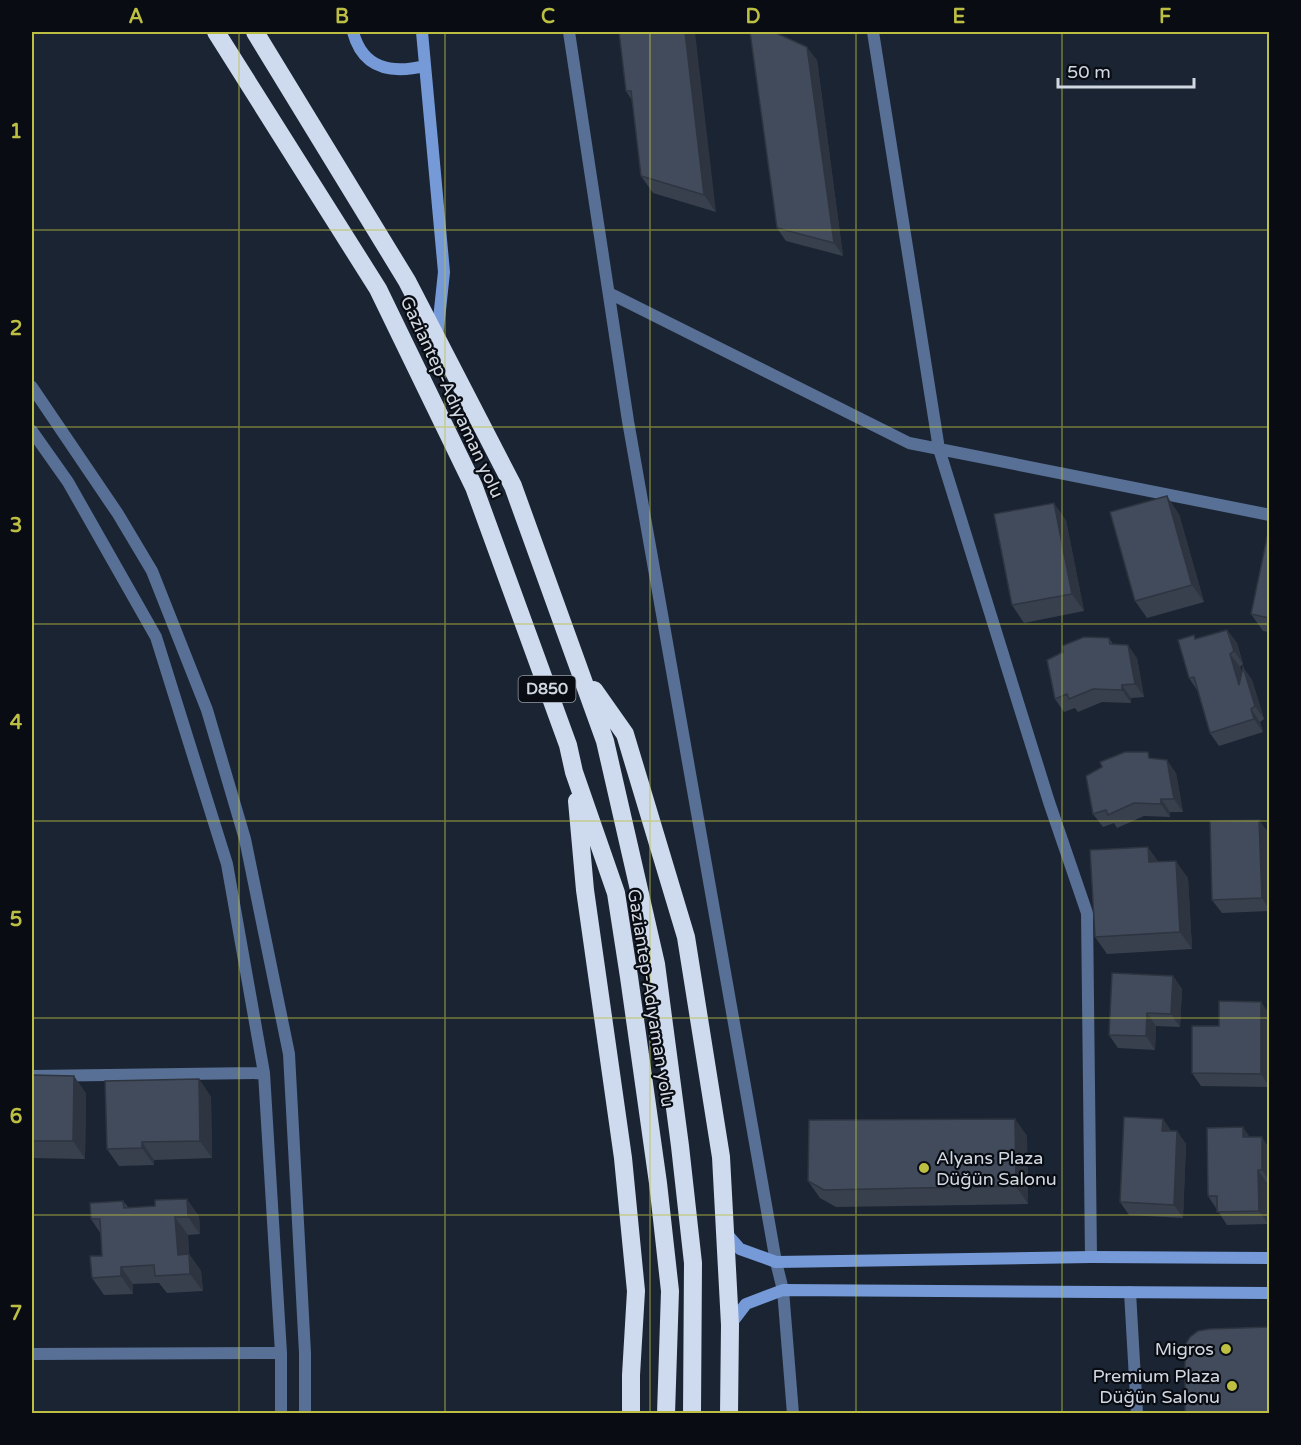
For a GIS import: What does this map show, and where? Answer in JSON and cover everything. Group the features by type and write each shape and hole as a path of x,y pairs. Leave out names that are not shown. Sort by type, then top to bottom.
{"highway":[{"name":"Gaziantep-Adıyaman yolu","path":"216,32 378,289 474,487 568,746 574,772 616,893 658,1183 670,1291 666,1413"},
{"name":"Gaziantep-Adıyaman yolu","path":"255,32 407,281 513,486 605,741 656,964 693,1263 692,1413"},
{"path":"580,672 625,734 686,937 721,1157 730,1326 729,1413"},
{"path":"574,772 585,890 624,1158 636,1291 631,1413"}],"street":[{"path":"353,32 370,60 381,66 392,70 409,70 424,66"},
{"path":"422,32 444,272 437,339"},
{"path":"568,32 628,421 776,1262 783,1290 793,1413"},
{"path":"873,32 939,449 1049,802 1087,913 1091,1257"},
{"path":"609,293 909,443 1269,515"},
{"path":"32,387 152,571 207,710 245,839 289,1054 305,1353 305,1413"},
{"path":"32,431 68,482 156,637 227,864 264,1073 281,1353 281,1413"},
{"path":"32,1076 264,1073"},
{"path":"726,1233 740,1249 776,1262 1091,1257 1269,1258"},
{"path":"730,1326 746,1304 783,1290 1269,1293"},
{"path":"1130,1292 1137,1413"},
{"path":"32,1354 281,1353"}],"building":[{"path":"619,32 685,32 704,195 641,176 631,91 626,91"},
{"path":"750,32 774,32 807,47 834,243 777,228"},
{"path":"1167,496 1192,585 1135,601 1110,512"},
{"path":"1054,503 1072,594 1012,605 994,514"},
{"path":"1269,528 1269,618 1251,614"},
{"path":"1227,630 1234,651 1230,654 1239,685 1243,667 1255,706 1251,709 1254,719 1210,733 1194,677 1189,678 1178,640 1194,635 1195,639"},
{"path":"1084,637 1109,638 1110,644 1128,645 1135,684 1122,685 1122,690 1093,689 1069,699 1067,694 1055,699 1047,660 1063,652 1062,646"},
{"path":"1125,752 1148,752 1149,758 1167,760 1174,799 1161,799 1161,804 1134,803 1108,815 1106,810 1093,814 1086,776 1102,767 1100,762"},
{"path":"1259,820 1262,898 1212,900 1210,821"},
{"path":"1148,847 1149,862 1176,861 1180,932 1095,937 1090,850"},
{"path":"1112,973 1173,976 1171,1014 1147,1013 1146,1036 1109,1035"},
{"path":"1219,1001 1261,1002 1261,1074 1192,1073 1192,1026 1219,1026"},
{"path":"32,1075 74,1076 73,1141 32,1141"},
{"path":"199,1079 200,1141 142,1142 142,1148 107,1149 105,1081"},
{"path":"1124,1117 1163,1119 1162,1131 1177,1131 1174,1205 1120,1202"},
{"name":"Alyans Plaza Düğün Salonu","path":"1015,1119 1016,1186 824,1190 808,1181 809,1120"},
{"path":"1243,1127 1243,1137 1262,1137 1262,1170 1258,1170 1259,1211 1217,1212 1217,1196 1208,1196 1207,1128"},
{"path":"187,1199 188,1217 175,1217 178,1255 189,1254 190,1274 155,1276 154,1265 121,1267 121,1276 92,1278 90,1256 102,1256 100,1219 91,1219 90,1203 123,1201 124,1208 155,1206 155,1200"},
{"name":"Premium Plaza Düğün Salonu","path":"1269,1327 1269,1413 1185,1413 1185,1345 1190,1337 1198,1331 1209,1329"}],"place":[{"name":"Alyans Plaza Düğün Salonu","path":"924,1168"},
{"name":"Migros","path":"1226,1349"},
{"name":"Premium Plaza Düğün Salonu","path":"1232,1386"}]}
